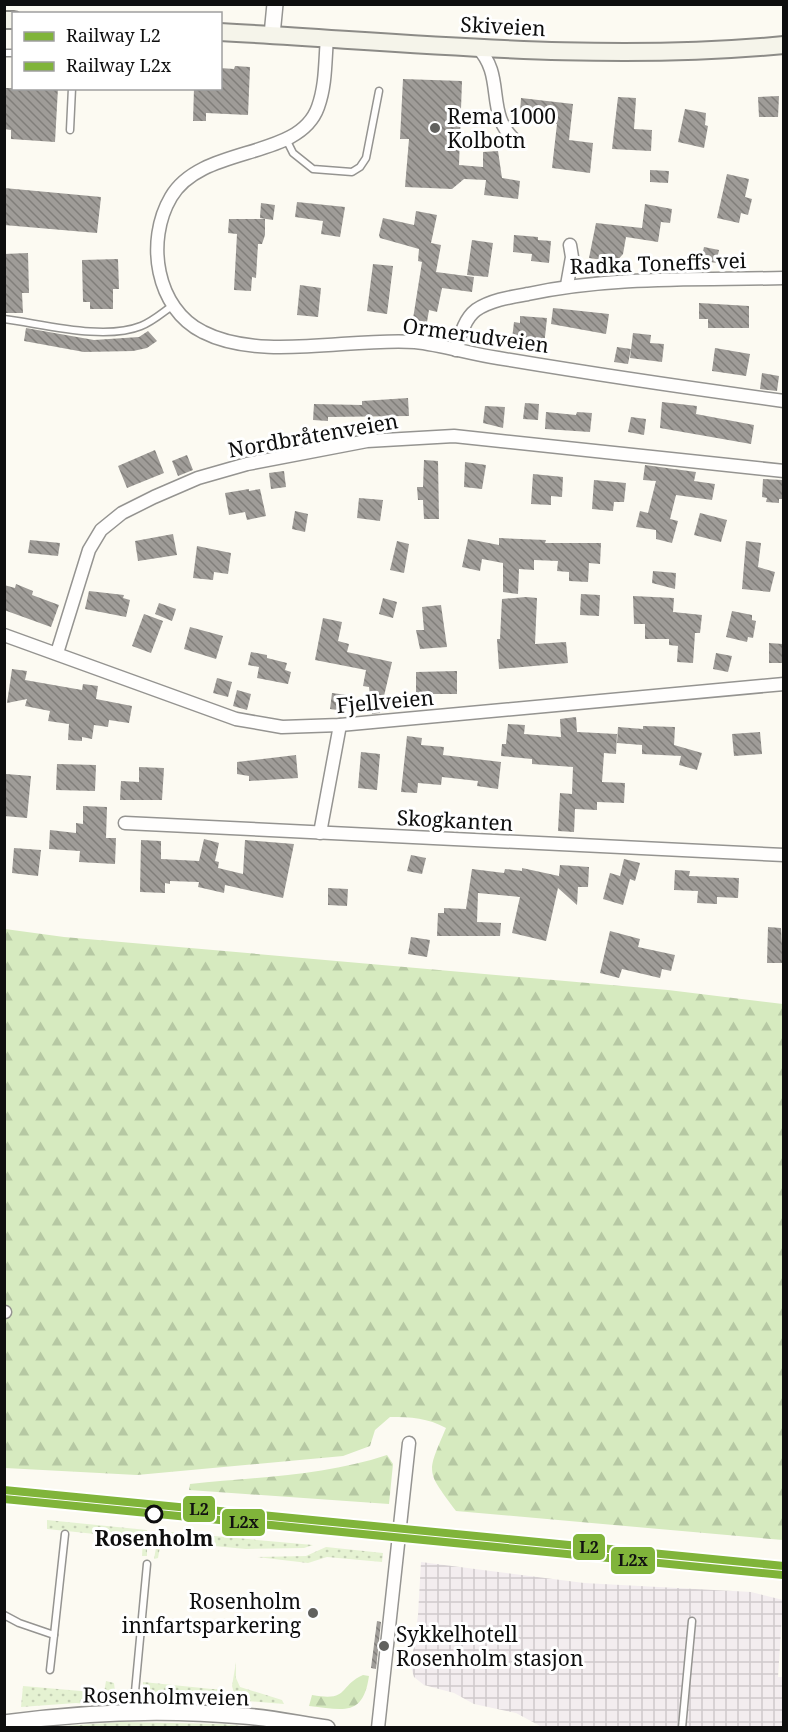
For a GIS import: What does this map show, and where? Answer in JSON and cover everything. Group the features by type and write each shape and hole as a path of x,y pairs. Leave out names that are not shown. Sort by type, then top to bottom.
{"main road":[{"name":"Skiveien","path":"222,32 477,48 638,53 783,45"}],"street":[{"path":"272,35 275,4"},
{"name":"Ormerudveien","path":"327,38 323,86 318,107 305,126 286,138 207,165 186,178 172,195 163,219 158,254 161,282 172,306 200,331 235,342 300,346 412,342 456,351 783,401"},
{"path":"477,48 487,57 494,82 497,114 504,132 517,142"},
{"path":"567,285 572,257 570,245"},
{"name":"Radka Toneffs vei","path":"456,351 465,324 476,311 498,300 567,285 614,281 783,278"},
{"name":"Nordbråtenveien","path":"57,653 89,550 101,530 122,513 154,497 198,478 247,465 367,441 454,436 783,471"},
{"name":"Fjellveien","path":"4,635 237,719 282,727 340,725 783,684"},
{"path":"320,833 340,725"},
{"name":"Skogkanten","path":"124,823 783,854"},
{"path":"378,1728 409,1443"},
{"name":"Rosenholmveien","path":"4,1723 133,1713 245,1716 327,1728"}],"lane":[{"path":"69,130 72,90"},
{"path":"286,138 293,153 313,170 352,172 360,167 366,158 379,91"},
{"path":"4,319 81,330 123,330 151,321 172,306"},
{"path":"50,1671 65,1534"},
{"path":"133,1713 147,1563"},
{"path":"4,1615 19,1623 54,1635"},
{"path":"682,1728 692,1621"}],"shaded area":[{"path":"421,1562 584,1583 751,1592 783,1600 778,1677 783,1677 783,1727 542,1727 516,1713 474,1704 454,1693 424,1685 414,1677 411,1667 418,1615"}],"green space":[{"path":"5,929 64,937 668,990 783,1004 783,1540 456,1511 434,1479 432,1472 432,1464 446,1428 433,1422 412,1418 390,1417 375,1430 370,1446 343,1456 137,1475 5,1468"},
{"path":"387,1455 393,1464 389,1504 189,1490 190,1484 314,1472"},
{"path":"47,1520 147,1530 147,1556 142,1556 143,1539 47,1529"},
{"path":"159,1531 313,1545 304,1548 246,1549 161,1541 158,1558 154,1559"},
{"path":"326,1547 383,1553 382,1562 327,1557 308,1563 257,1557 306,1556"},
{"path":"236,1662 236,1678 240,1687 282,1700 284,1704 236,1700 232,1686"},
{"path":"363,1675 369,1676 362,1699 357,1705 342,1709 309,1706 312,1695 324,1697 338,1695 355,1679"},
{"path":"106,1681 114,1683 116,1700 111,1706 76,1703 21,1707 23,1686 104,1693"},
{"path":"143,1682 219,1689 214,1699 147,1699 143,1694"},
{"path":"121,1722 221,1724 252,1727 51,1727"}],"building":[{"path":"235,66 250,67 248,115 206,113 206,121 193,121 194,90 222,90 222,68 234,69"},
{"path":"403,79 462,81 459,165 483,167 483,152 498,151 502,178 520,181 518,199 484,195 486,180 464,179 452,189 405,187 409,139 400,139"},
{"path":"4,88 58,90 55,142 11,139 11,130 4,129"},
{"path":"779,96 778,117 759,117 758,97"},
{"path":"618,97 636,98 634,129 652,130 651,151 612,149"},
{"path":"521,98 573,104 569,140 593,143 590,173 552,168 557,124 529,120 530,114 520,113"},
{"path":"685,109 706,113 705,125 708,126 704,148 678,142"},
{"path":"650,170 669,171 668,183 650,182"},
{"path":"727,174 749,179 745,197 752,199 748,215 741,213 739,223 717,218"},
{"path":"4,188 101,197 97,233 4,225"},
{"path":"297,202 345,207 340,237 321,234 323,221 295,217"},
{"path":"261,203 275,205 273,220 260,218"},
{"path":"645,204 672,209 670,223 661,222 658,242 626,237 623,254 616,262 589,258 596,223 642,228"},
{"path":"416,211 437,215 431,243 441,245 436,272 474,277 472,292 442,288 437,312 429,310 426,328 412,325 422,262 418,261 419,249 380,238 379,235 383,218 414,225"},
{"path":"229,219 265,219 265,235 262,244 258,244 256,278 252,277 251,291 234,290 237,234 228,233"},
{"path":"514,235 538,237 538,240 551,241 549,263 531,261 532,254 513,252"},
{"path":"472,240 493,243 488,277 467,275"},
{"path":"704,247 719,250 716,263 701,260"},
{"path":"28,253 29,293 22,293 23,313 4,313 4,254"},
{"path":"118,259 119,289 113,289 113,309 90,309 90,302 83,302 82,260"},
{"path":"373,264 393,266 387,314 367,311"},
{"path":"300,285 321,288 318,317 297,315"},
{"path":"699,303 749,306 749,328 708,328 708,319 699,319"},
{"path":"553,308 609,314 606,334 551,324"},
{"path":"520,316 547,318 544,346 517,343 518,340 512,339 514,322 520,323"},
{"path":"26,328 94,340 139,337 148,331 157,341 147,348 133,351 84,352 24,341"},
{"path":"633,333 651,335 650,343 664,344 662,362 630,358"},
{"path":"617,347 631,349 628,364 614,362"},
{"path":"715,348 750,354 746,376 712,371"},
{"path":"762,373 779,376 777,391 760,389"},
{"path":"408,398 409,416 328,417 328,421 313,420 314,404 362,405 362,401"},
{"path":"662,402 697,406 696,414 754,425 751,444 660,428"},
{"path":"525,403 539,404 538,420 523,419"},
{"path":"485,406 505,407 503,428 483,423"},
{"path":"546,412 576,415 577,412 592,413 590,432 545,429"},
{"path":"631,417 646,419 644,435 628,432"},
{"path":"155,450 164,473 127,488 118,466"},
{"path":"187,455 193,470 178,476 172,461"},
{"path":"424,460 438,461 439,519 424,519 423,500 418,500 417,487 423,487"},
{"path":"465,462 486,465 482,489 464,487"},
{"path":"645,465 696,472 694,481 715,484 712,500 676,495 670,519 678,521 672,543 656,539 656,530 636,527 640,511 648,513 656,481 643,480"},
{"path":"284,471 286,487 271,489 269,473"},
{"path":"533,474 563,477 562,497 551,496 551,505 531,504"},
{"path":"763,479 783,480 783,499 779,499 779,503 766,502 767,498 762,497"},
{"path":"594,480 626,483 624,502 614,502 613,511 592,509"},
{"path":"249,489 249,491 260,489 266,516 247,520 245,512 229,515 225,493"},
{"path":"359,498 383,500 380,521 357,518"},
{"path":"295,511 308,514 305,532 292,529"},
{"path":"700,513 727,520 721,542 694,535"},
{"path":"173,534 177,555 138,561 135,541"},
{"path":"499,538 546,540 545,543 601,543 600,564 589,563 588,582 569,581 569,572 557,571 558,561 534,560 534,570 519,569 518,594 503,592 503,563 482,559 480,571 462,567 468,539 499,545"},
{"path":"30,540 60,543 58,556 28,553"},
{"path":"397,541 409,544 404,573 390,570"},
{"path":"746,541 761,543 758,567 775,572 770,592 742,589"},
{"path":"197,546 231,553 228,574 214,572 213,580 193,578"},
{"path":"653,571 676,573 675,589 652,583"},
{"path":"16,584 33,591 32,595 59,605 51,627 4,610 4,585 15,588"},
{"path":"89,591 124,595 123,598 130,600 126,617 85,609"},
{"path":"581,594 600,595 599,616 580,615"},
{"path":"633,596 674,598 673,612 702,615 700,633 695,633 693,663 677,662 678,646 669,645 669,639 645,639 645,624 634,624"},
{"path":"383,598 397,602 393,618 379,614"},
{"path":"537,598 535,644 566,642 568,663 499,669 497,639 500,639 502,599"},
{"path":"159,603 176,609 172,621 155,614"},
{"path":"441,605 447,647 420,649 416,630 424,630 422,607"},
{"path":"732,611 752,615 752,620 756,621 753,638 748,637 747,642 726,637"},
{"path":"144,614 163,621 151,653 132,646"},
{"path":"323,618 342,622 338,641 349,644 347,652 392,662 380,713 372,714 369,687 363,686 366,670 315,660"},
{"path":"190,627 223,636 216,659 184,649"},
{"path":"769,643 783,644 783,663 769,663"},
{"path":"251,652 267,655 267,658 287,663 285,670 291,672 288,684 257,678 259,667 248,665"},
{"path":"716,653 732,656 728,672 713,669"},
{"path":"12,669 27,671 25,680 82,690 83,684 98,686 96,699 132,706 129,723 109,720 108,727 94,725 92,739 82,737 82,741 68,740 69,724 48,721 50,711 25,706 27,699 7,703"},
{"path":"457,671 457,694 416,694 416,672"},
{"path":"217,678 232,682 228,697 213,693"},
{"path":"237,690 251,694 247,710 233,706"},
{"path":"332,693 347,695 345,711 330,709"},
{"path":"576,717 577,732 617,734 616,754 604,753 602,782 625,783 624,803 597,802 597,810 575,809 574,832 558,831 560,793 572,794 573,767 532,764 532,759 501,756 502,744 506,744 508,724 525,725 524,734 561,737 560,719"},
{"path":"643,726 675,727 674,745 702,753 697,770 679,765 681,756 642,754 642,745 617,743 618,727 643,729"},
{"path":"760,732 762,754 734,756 732,734"},
{"path":"407,736 422,738 421,745 444,747 443,755 501,762 498,789 477,786 478,781 442,777 441,785 418,783 417,793 401,792"},
{"path":"361,752 380,754 377,790 358,788"},
{"path":"296,755 298,778 249,781 249,776 237,774 237,762"},
{"path":"57,764 96,765 95,791 56,790"},
{"path":"139,767 164,768 162,800 120,800 121,781 139,782"},
{"path":"6,774 31,776 27,818 4,816"},
{"path":"83,806 107,807 106,838 116,838 115,864 79,862 80,851 49,849 50,830 76,833 76,823 83,824"},
{"path":"204,839 219,843 215,861 219,862 218,868 243,874 245,840 294,844 283,898 225,885 224,893 198,887 199,882 170,881 170,884 165,883 165,893 140,892 141,840 161,841 161,859 199,861"},
{"path":"14,848 41,850 38,876 12,873"},
{"path":"411,855 426,858 422,874 407,871"},
{"path":"624,859 640,863 635,881 630,879 623,905 603,899 610,873 620,876"},
{"path":"560,865 589,867 588,887 578,887 577,905 558,888 546,941 512,933 520,897 478,893 477,922 501,923 500,936 437,936 438,913 444,913 444,908 466,909 472,869 504,873 505,869 522,871 522,868 559,876"},
{"path":"675,870 690,871 689,876 739,878 738,898 717,897 717,904 697,903 698,891 674,890"},
{"path":"328,888 348,889 347,906 328,905"},
{"path":"768,927 781,928 783,963 767,963"},
{"path":"610,931 640,939 638,947 675,955 671,971 662,969 660,978 622,969 619,978 600,973"},
{"path":"411,937 430,940 427,957 408,954"},
{"path":"377,1621 381,1622 376,1669 371,1668"}],"rail line":[{"name":"L2","path":"4,1490 784,1566"},
{"name":"L2x","path":"4,1499 783,1575"}],"place":[{"name":"Rema 1000 Kolbotn","path":"435,128"},
{"name":"Rosenholm","path":"154,1514"},
{"name":"Rosenholm innfartsparkering","path":"313,1613"},
{"name":"Sykkelhotell Rosenholm stasjon","path":"384,1646"}]}
